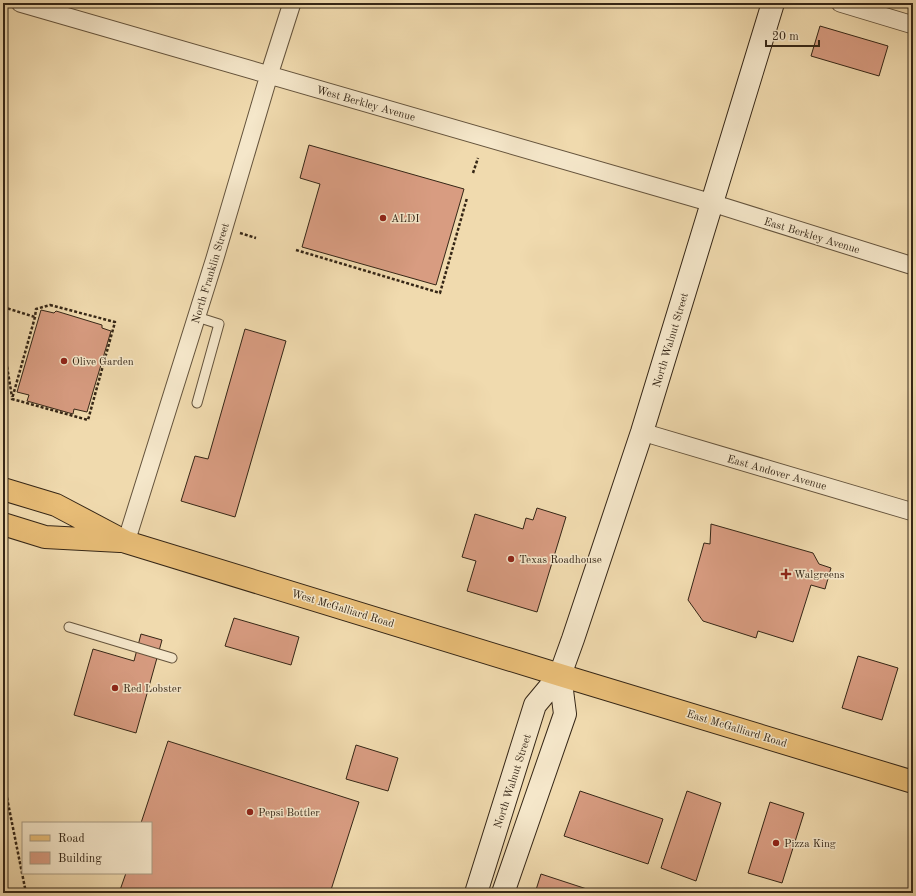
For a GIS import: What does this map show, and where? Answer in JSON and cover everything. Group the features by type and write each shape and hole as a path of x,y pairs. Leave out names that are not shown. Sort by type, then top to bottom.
{"main road":[{"name":"North Walnut Street","path":"476,893 536,705 560,675 642,432 773,3"},
{"name":"West McGalliard Road","path":"3,489 56,505 126,542 560,675"},
{"name":"West McGalliard Road","path":"3,524 45,537 126,542"},
{"name":"North Walnut Street","path":"503,893 565,714 560,675"},
{"name":"East McGalliard Road","path":"560,675 913,782"}],"street":[{"name":"West Berkley Avenue","path":"20,3 712,203"},
{"name":"North Franklin Street","path":"126,542 197,317 292,3"},
{"path":"840,3 913,25"},
{"name":"East Berkley Avenue","path":"712,203 913,266"},
{"name":"East Andover Avenue","path":"642,432 913,512"}],"lane":[{"path":"197,317 219,324 198,403"},
{"path":"69,627 172,658"}],"path":[{"path":"473,173 478,158"},
{"path":"296,250 440,293 467,198"},
{"path":"240,233 256,238"},
{"path":"50,306 116,322 88,420 12,399 36,309 50,306"},
{"path":"3,307 35,317"},
{"path":"3,342 12,399"},
{"path":"3,778 22,873"},
{"path":"22,874 26,893"}],"building":[{"path":"820,26 888,46 879,76 811,56"},
{"name":"ALDI","path":"309,145 464,189 436,285 302,247 320,184 300,178"},
{"name":"Olive Garden","path":"41,310 54,313 56,311 102,325 102,328 111,331 87,412 74,409 73,414 27,401 29,395 17,392"},
{"path":"245,329 286,341 235,517 181,501 195,456 208,459"},
{"name":"Texas Roadhouse","path":"537,508 566,517 537,612 467,591 476,561 462,557 475,514 523,529 526,518 533,520"},
{"name":"Walgreens","path":"711,524 813,553 819,564 831,568 825,589 811,585 793,642 758,631 756,638 703,621 688,600 704,543 710,544"},
{"path":"234,618 299,637 291,665 225,646"},
{"name":"Red Lobster","path":"141,634 162,640 136,733 74,715 93,649 134,661"},
{"path":"858,656 898,668 882,720 842,708"},
{"name":"Pepsi Bottler","path":"168,741 359,802 330,893 119,893 126,874 152,874 152,822 141,822"},
{"path":"356,745 398,758 388,791 346,779"},
{"path":"580,791 663,819 648,864 564,836"},
{"path":"687,791 721,803 696,881 661,868"},
{"name":"Pizza King","path":"770,802 804,813 782,883 748,873"},
{"path":"541,874 599,893 535,893"}],"place":[{"name":"ALDI","path":"383,218"},
{"name":"Olive Garden","path":"64,361"},
{"name":"Texas Roadhouse","path":"511,559"},
{"name":"Walgreens","path":"786,574"},
{"name":"Red Lobster","path":"115,688"},
{"name":"Pepsi Bottler","path":"250,812"},
{"name":"Pizza King","path":"776,843"}]}
